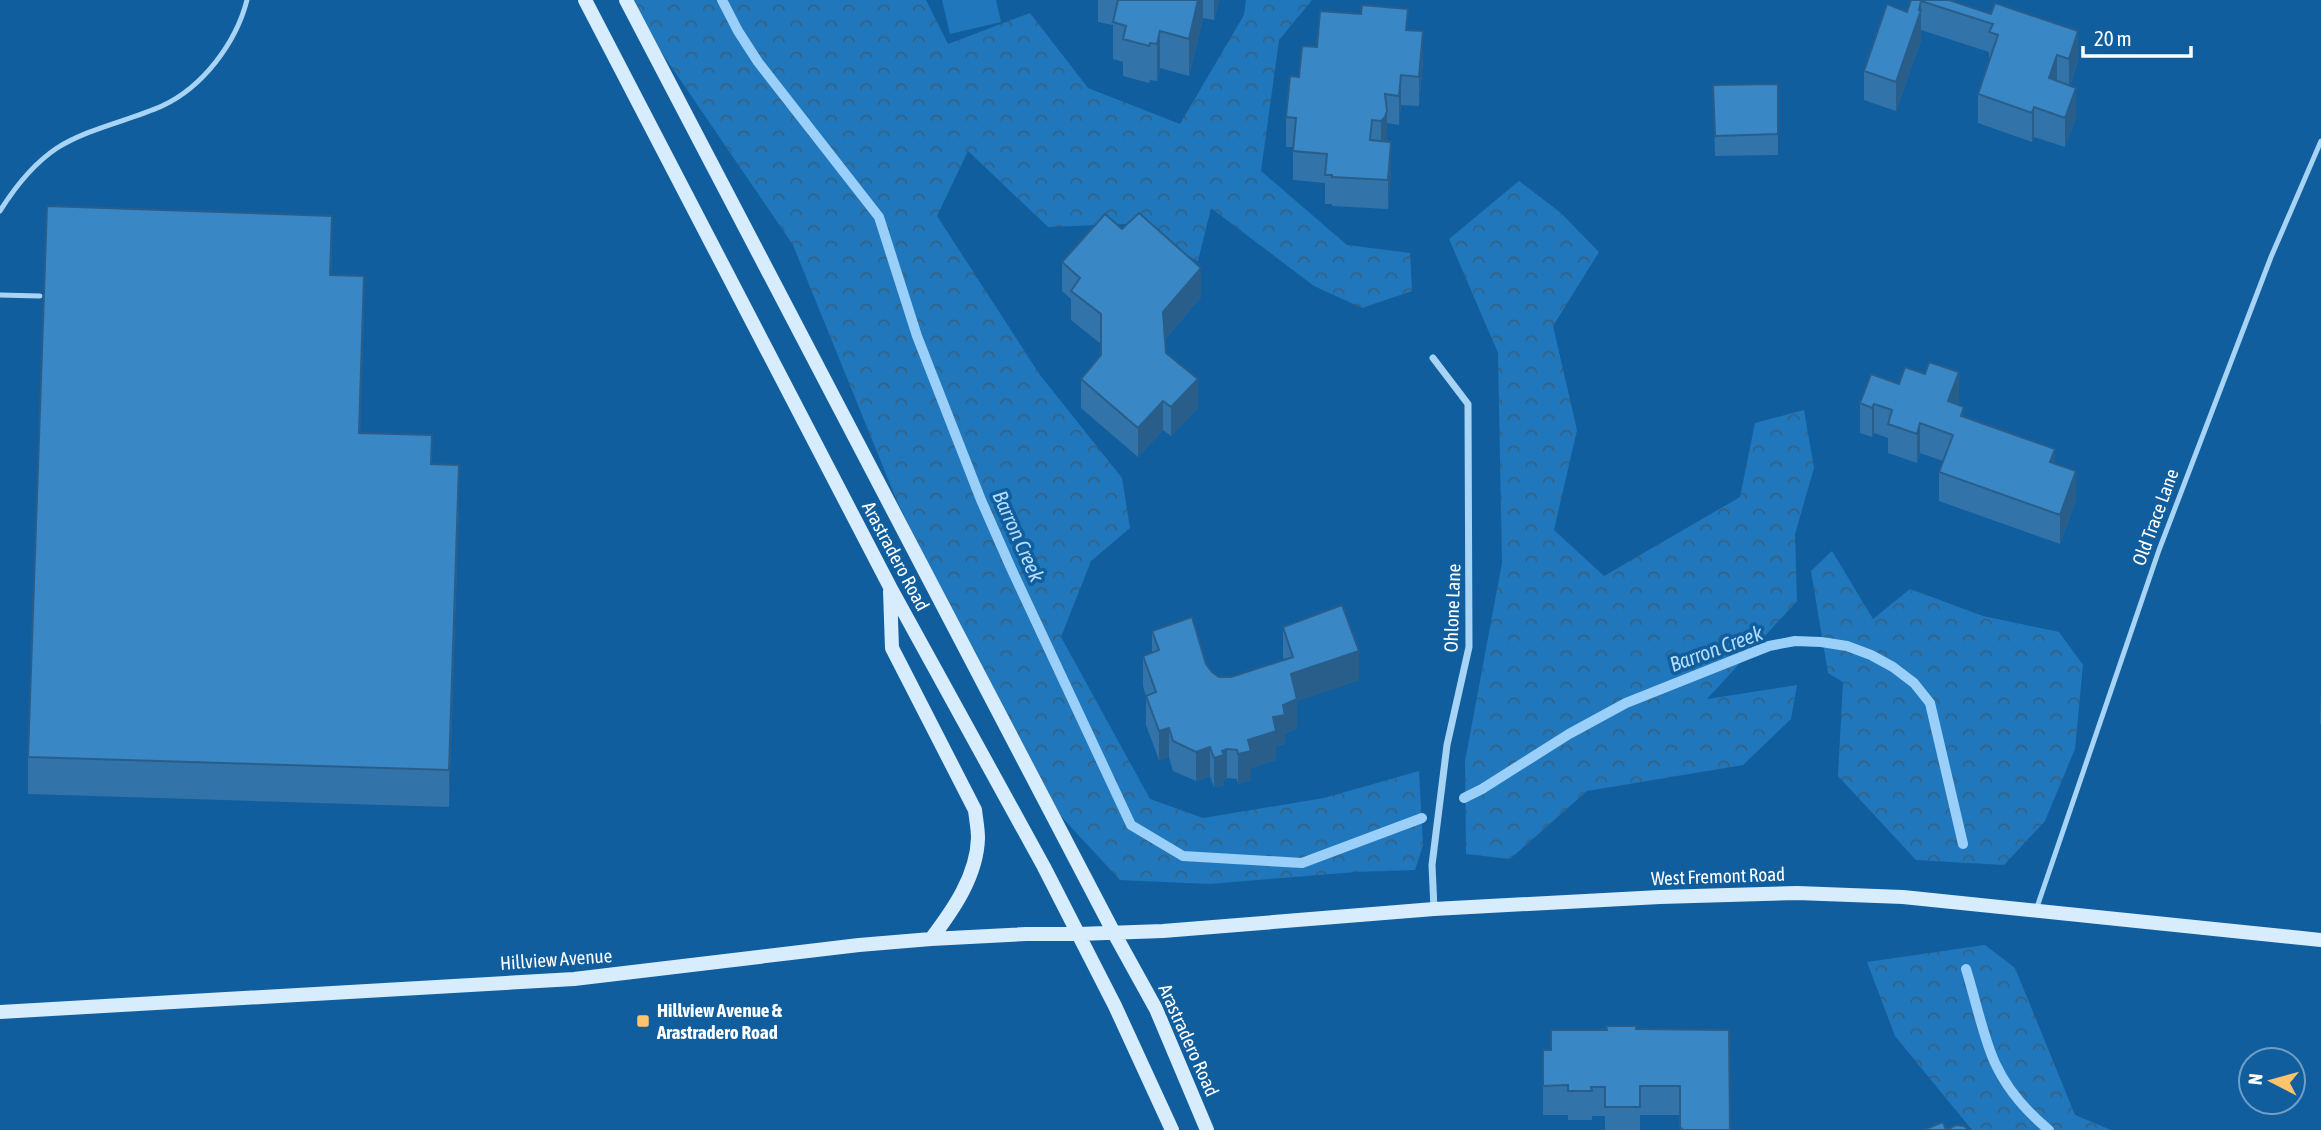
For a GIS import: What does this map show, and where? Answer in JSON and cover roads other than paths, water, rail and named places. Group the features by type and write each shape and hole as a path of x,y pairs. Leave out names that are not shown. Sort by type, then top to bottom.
{"street":[{"name":"Arastradero Road","path":"585,0 890,587 1044,867 1115,1006 1172,1130"},
{"name":"Arastradero Road","path":"626,0 1156,1009 1207,1130"},
{"name":"Ohlone Lane","path":"1433,358 1468,404 1469,620 1469,646 1447,745 1432,865 1434,909"},
{"path":"890,587 892,648 975,810 978,838 974,862 951,912 931,939"},
{"name":"West Fremont Road","path":"1114,933 1434,909 1797,892 1903,897 2321,940"},
{"name":"Hillview Avenue","path":"0,1012 574,979 859,945 1026,934 1114,933"}],"lane":[{"path":"0,211 24,178 57,149 73,139 164,105 198,81 228,45 247,0"},
{"name":"Old Trace Lane","path":"2036,910 2159,550 2271,257 2321,141"},
{"path":"0,295 40,296"}],"waterway":[{"name":"Barron Creek","path":"722,0 758,62 879,217 917,336 981,500 1131,825 1183,856 1302,863 1422,818"},
{"name":"Barron Creek","path":"1464,798 1626,703 1769,646 1795,641 1821,642 1847,646 1893,667 1914,683 1930,703 1963,844"},
{"name":"Barron Creek","path":"1966,969 1987,1041 2000,1073 2018,1100 2049,1130"}],"place":[{"name":"Hillview Avenue & Arastradero Road","path":"643,1021"}]}
